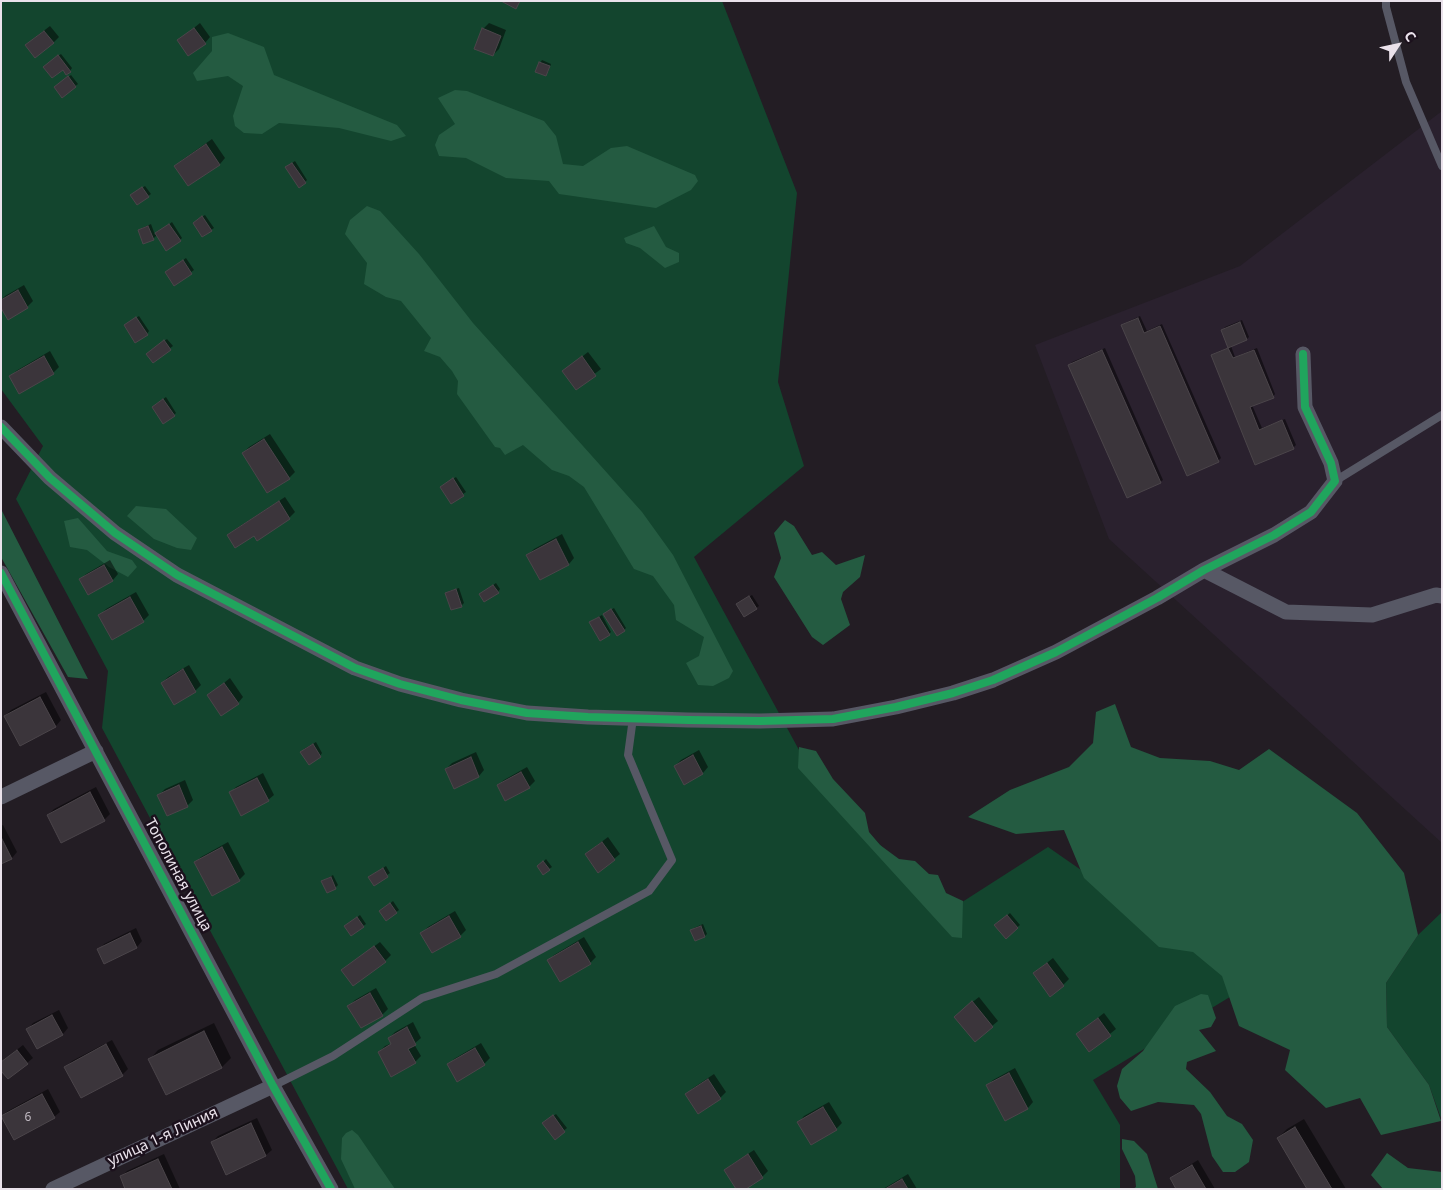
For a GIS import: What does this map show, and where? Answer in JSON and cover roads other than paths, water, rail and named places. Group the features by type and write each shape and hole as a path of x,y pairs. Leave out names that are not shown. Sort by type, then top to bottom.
{"street":[{"path":"1,427 50,478 115,534 177,575 355,668 400,684 527,713 588,717 760,721 833,719 896,708 993,680 1056,652 1157,598 1204,570 1274,535 1311,512 1335,481 1331,464 1305,407 1303,354"},
{"path":"1204,570 1286,612 1372,615 1436,595 1442,596"},
{"name":"Тополиная улица","path":"1,574 273,1086 331,1189"},
{"path":"1,797 96,750"},
{"name":"улица 1-я Линия","path":"53,1189 273,1086"}],"lane":[{"path":"1386,1 1406,82 1442,166"},
{"path":"1335,481 1442,415"},
{"path":"273,1086 333,1056 422,998 496,974 649,891 672,860 628,755 633,718"}]}
